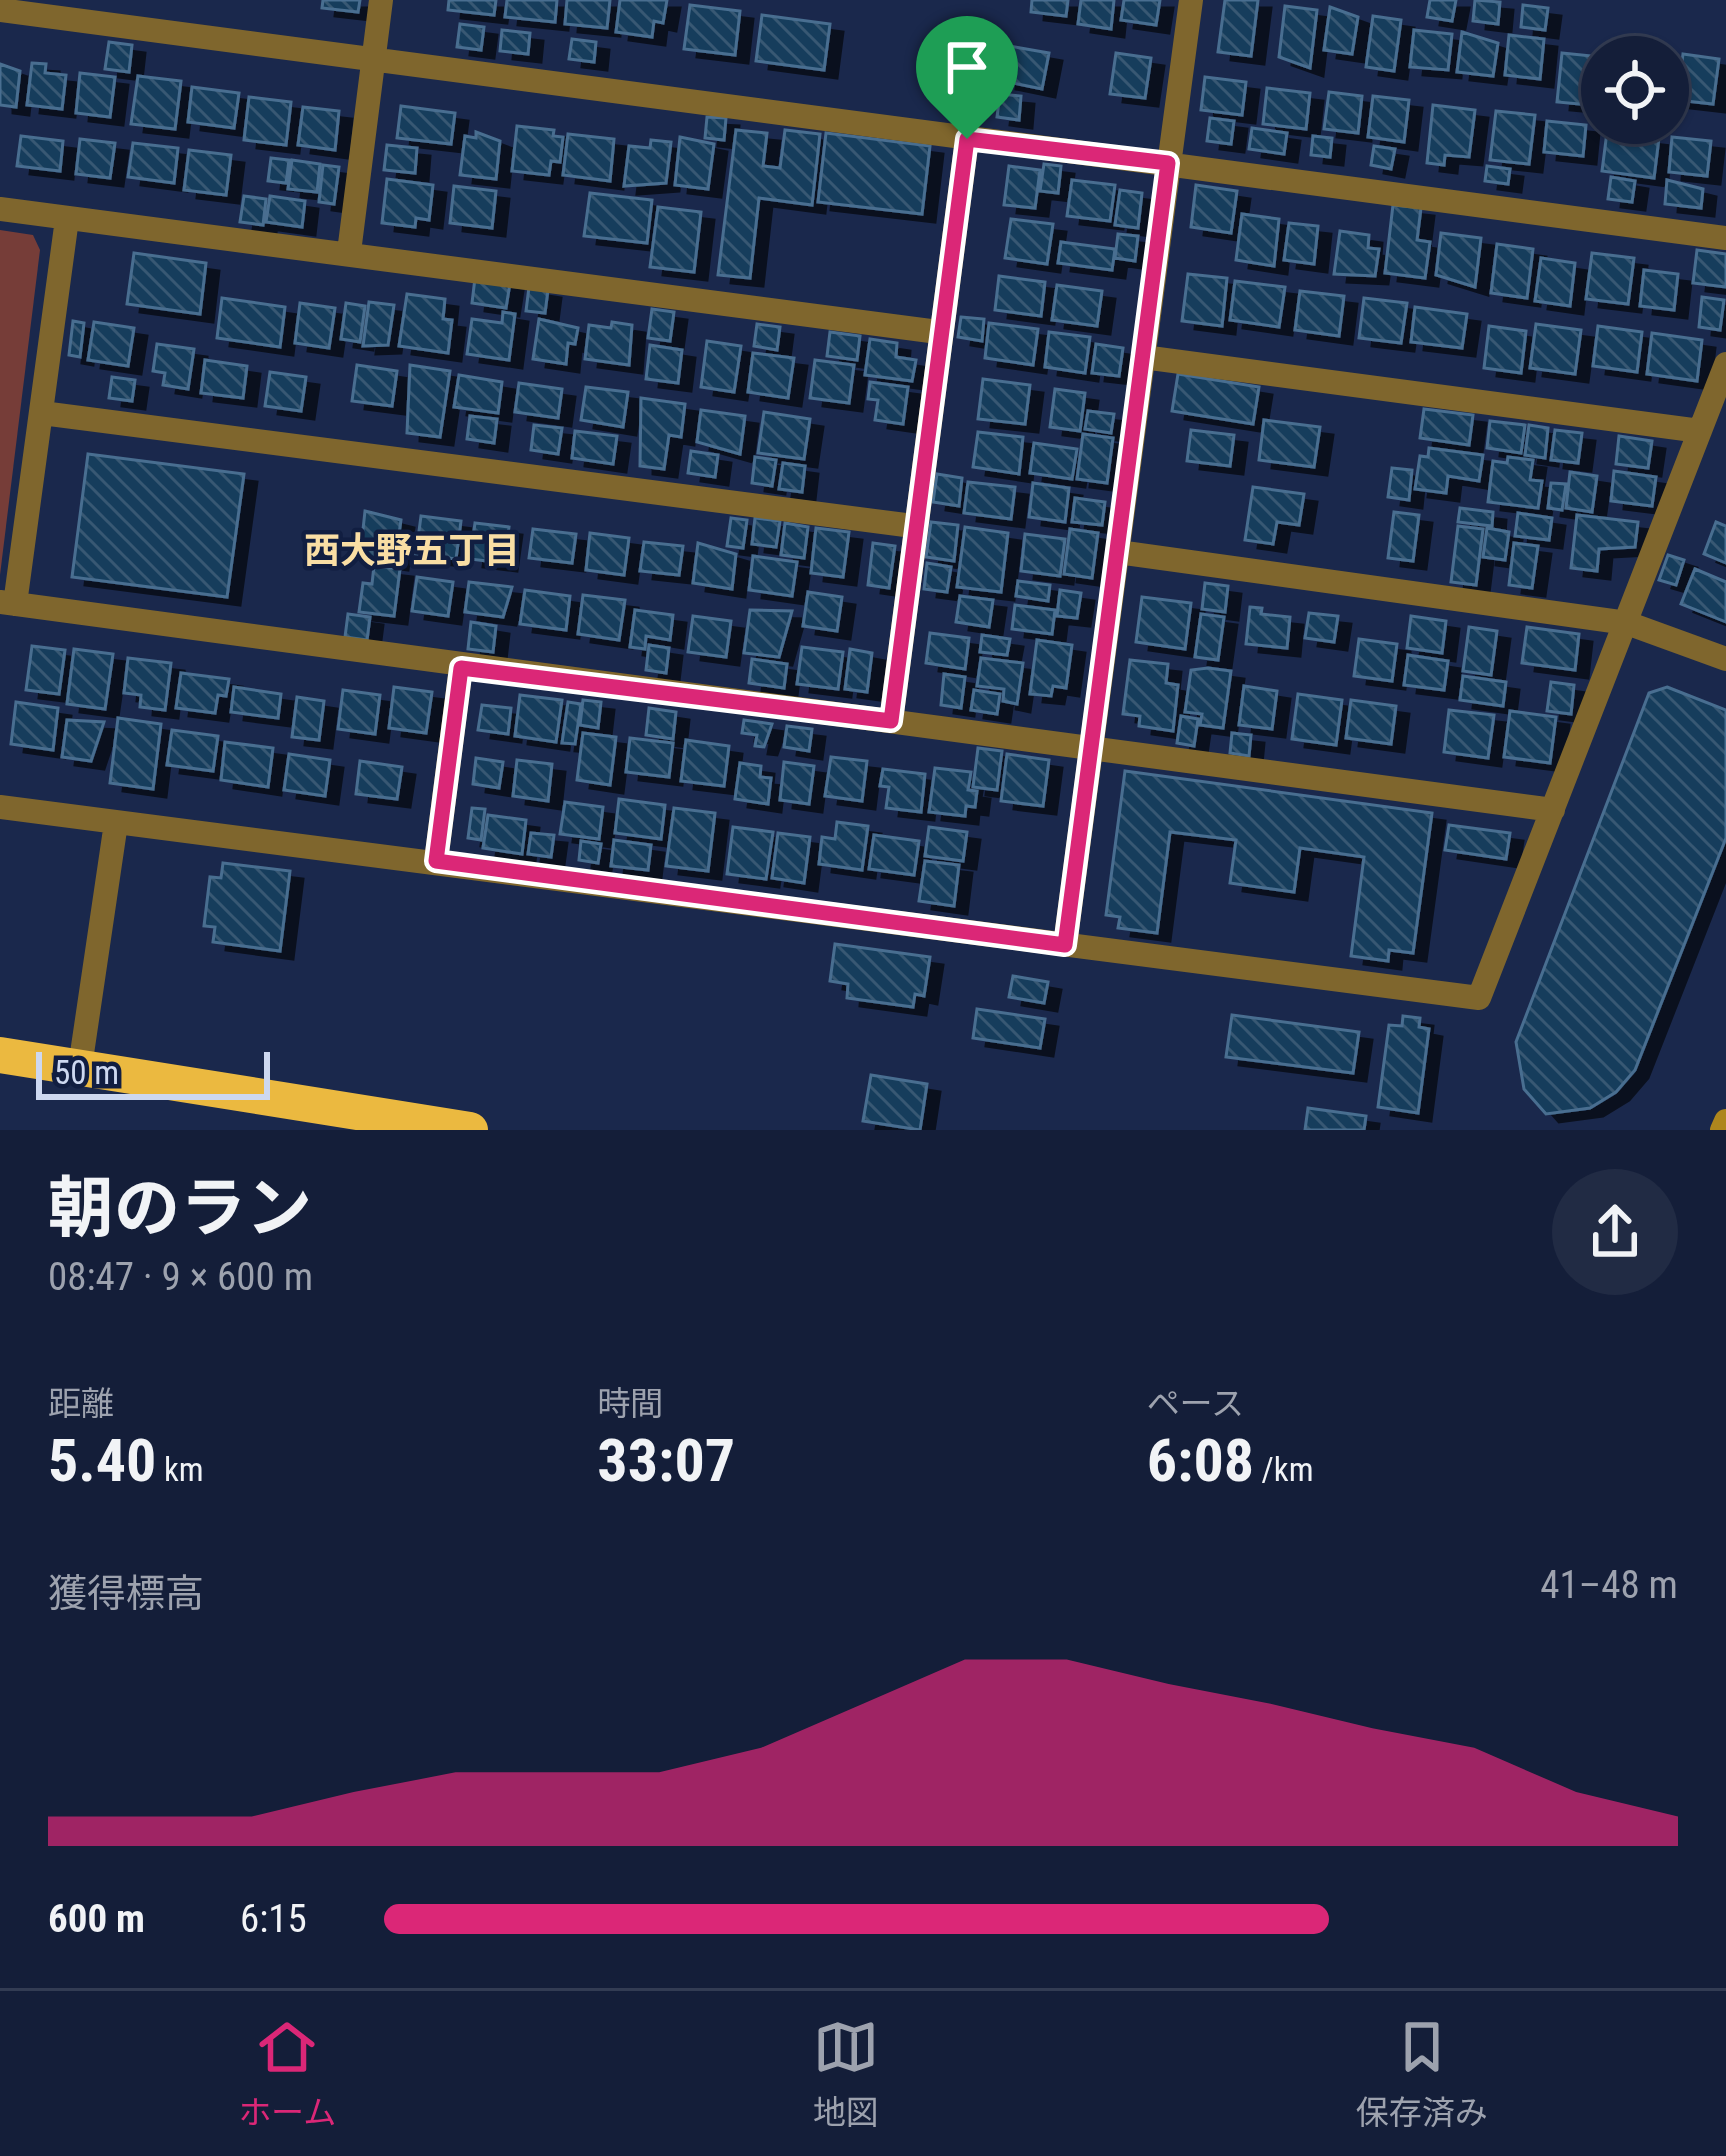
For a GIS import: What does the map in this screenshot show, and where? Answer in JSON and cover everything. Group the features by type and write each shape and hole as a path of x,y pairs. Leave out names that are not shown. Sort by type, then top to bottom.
{"highway":[{"path":"0,1055 470,1130"}],"street":[{"path":"349,252 381,0"},
{"path":"1065,945 1191,0"},
{"path":"0,10 1726,238"},
{"path":"891,721 938,332 967,139"},
{"path":"0,209 938,332"},
{"path":"67,219 42,412 8,603 461,668 1553,810"},
{"path":"1143,357 1700,431"},
{"path":"0,807 1479,998 1726,364"},
{"path":"42,412 913,526"},
{"path":"1118,553 1627,623 1726,659"},
{"path":"436,861 461,668"},
{"path":"80,1067 116,823"},
{"path":"1723,1130 1726,1121"}],"shaded area":[{"path":"0,230 33,235 40,250 0,575"}],"building":[{"path":"323,0 360,0 358,12 322,8"},
{"path":"449,0 496,0 494,15 448,10"},
{"path":"507,0 557,0 555,22 505,17"},
{"path":"567,0 610,0 607,28 565,24"},
{"path":"620,0 667,0 663,23 654,21 652,37 616,32"},
{"path":"1032,0 1068,0 1066,16 1031,12"},
{"path":"1081,0 1114,0 1111,29 1078,24"},
{"path":"1124,0 1160,0 1156,25 1121,20"},
{"path":"1225,0 1258,0 1251,56 1218,52"},
{"path":"1430,0 1456,0 1452,21 1427,17"},
{"path":"1475,0 1500,2 1498,24 1473,21"},
{"path":"690,5 740,11 735,55 684,49"},
{"path":"1523,5 1548,8 1545,30 1521,27"},
{"path":"1285,6 1317,10 1310,68 1279,57"},
{"path":"1330,7 1358,17 1352,54 1324,50"},
{"path":"762,15 830,24 824,70 756,61"},
{"path":"1373,16 1401,20 1394,71 1366,67"},
{"path":"460,24 484,27 481,50 457,47"},
{"path":"502,30 530,33 528,54 500,51"},
{"path":"1414,30 1452,34 1448,70 1410,67"},
{"path":"1462,32 1498,43 1493,76 1457,72"},
{"path":"1509,35 1544,39 1540,79 1505,75"},
{"path":"572,39 596,42 594,62 569,59"},
{"path":"109,42 132,45 129,72 105,69"},
{"path":"1009,46 1049,53 1042,89 1003,81"},
{"path":"1116,53 1151,58 1145,98 1110,94"},
{"path":"1562,53 1581,55 1581,104 1557,102"},
{"path":"1689,55 1719,59 1713,104 1689,101"},
{"path":"32,63 46,64 45,73 66,75 62,109 27,105"},
{"path":"0,64 20,71 16,107 0,105"},
{"path":"80,73 115,77 110,117 76,113"},
{"path":"138,76 181,81 175,129 131,124"},
{"path":"1205,77 1246,82 1242,115 1201,110"},
{"path":"192,87 239,93 234,128 188,122"},
{"path":"1267,88 1310,93 1306,129 1263,124"},
{"path":"1329,92 1362,96 1358,133 1324,129"},
{"path":"1000,94 1021,96 1019,120 997,117"},
{"path":"1373,96 1409,100 1404,142 1368,137"},
{"path":"249,97 291,102 286,145 244,140"},
{"path":"1433,105 1475,110 1469,157 1445,155 1444,165 1427,163"},
{"path":"401,106 455,113 451,144 397,138"},
{"path":"303,107 339,111 335,150 298,145"},
{"path":"1496,111 1535,115 1529,164 1490,160"},
{"path":"707,117 726,118 724,140 705,138"},
{"path":"1210,118 1234,121 1231,144 1207,141"},
{"path":"1547,121 1581,124 1583,156 1544,152"},
{"path":"517,126 554,130 553,136 563,137 560,162 551,161 549,175 512,171"},
{"path":"1252,128 1287,133 1284,154 1249,149"},
{"path":"736,130 767,133 763,166 780,168 785,130 820,134 812,205 759,198 750,278 718,275"},
{"path":"476,132 500,141 496,179 460,175 465,136 476,138"},
{"path":"826,133 930,146 922,214 818,202"},
{"path":"568,134 614,139 610,181 563,175"},
{"path":"21,136 63,141 60,171 17,166"},
{"path":"1313,136 1332,138 1330,157 1311,155"},
{"path":"680,137 714,144 708,189 675,185"},
{"path":"80,139 115,143 110,178 76,174"},
{"path":"1689,139 1711,141 1707,176 1669,172 1671,144 1689,144"},
{"path":"651,140 671,142 666,183 624,186 629,146 650,148"},
{"path":"133,143 178,148 174,183 128,177"},
{"path":"1605,144 1658,144 1654,178 1602,171"},
{"path":"387,145 417,148 415,173 384,170"},
{"path":"1374,146 1395,149 1391,169 1371,165"},
{"path":"189,150 231,155 226,195 184,190"},
{"path":"271,158 289,160 286,183 268,181"},
{"path":"292,160 320,164 317,192 288,189"},
{"path":"1044,164 1061,166 1058,193 1040,191"},
{"path":"323,165 339,167 334,204 319,202"},
{"path":"1009,166 1040,170 1035,208 1004,205"},
{"path":"1487,166 1510,169 1508,184 1485,181"},
{"path":"1611,177 1635,181 1632,202 1608,199"},
{"path":"387,179 433,185 429,220 416,218 415,227 382,223"},
{"path":"1072,180 1115,185 1110,221 1067,216"},
{"path":"1667,180 1703,189 1701,208 1665,204"},
{"path":"1196,185 1237,191 1231,233 1191,227"},
{"path":"454,186 496,191 492,228 450,223"},
{"path":"1120,190 1142,193 1138,228 1115,225"},
{"path":"590,193 652,200 647,243 584,236"},
{"path":"244,196 266,199 263,225 240,222"},
{"path":"270,196 305,201 302,227 266,222"},
{"path":"1393,205 1421,208 1417,240 1430,242 1425,278 1385,273"},
{"path":"658,207 701,212 694,272 650,267"},
{"path":"1242,214 1279,219 1274,266 1236,260"},
{"path":"1011,219 1053,224 1047,264 1005,258"},
{"path":"1289,223 1318,226 1314,264 1284,260"},
{"path":"1340,231 1369,235 1368,248 1379,249 1375,276 1334,274"},
{"path":"1441,233 1481,238 1475,287 1436,275"},
{"path":"1118,234 1138,236 1135,261 1115,258"},
{"path":"1061,242 1115,249 1112,270 1058,263"},
{"path":"1497,244 1533,249 1527,298 1491,293"},
{"path":"1697,250 1726,254 1726,287 1693,283"},
{"path":"134,253 206,263 200,314 127,304"},
{"path":"1592,253 1634,258 1628,304 1586,299"},
{"path":"1541,258 1575,263 1570,306 1535,301"},
{"path":"1644,270 1678,274 1674,310 1640,306"},
{"path":"1188,274 1227,278 1222,326 1182,321"},
{"path":"999,276 1045,282 1041,316 995,310"},
{"path":"475,278 510,283 506,308 472,303"},
{"path":"1235,281 1285,287 1279,327 1230,320"},
{"path":"1057,285 1102,291 1097,326 1052,320"},
{"path":"529,287 548,290 545,313 526,311"},
{"path":"1300,291 1344,296 1339,336 1295,330"},
{"path":"407,294 445,299 443,319 452,320 448,353 399,346"},
{"path":"1702,297 1724,300 1720,330 1699,327"},
{"path":"222,298 285,307 280,347 217,338"},
{"path":"1364,298 1407,303 1401,343 1359,338"},
{"path":"369,302 394,305 388,345 363,346"},
{"path":"300,303 335,308 329,348 295,343"},
{"path":"346,303 365,306 360,342 341,339"},
{"path":"1415,307 1467,314 1462,348 1411,342"},
{"path":"652,309 674,312 670,341 648,338"},
{"path":"503,312 515,314 509,360 467,354 472,319 502,323"},
{"path":"961,317 984,319 982,341 958,337"},
{"path":"539,319 578,328 575,344 568,343 566,364 533,359"},
{"path":"73,321 84,323 80,357 69,355"},
{"path":"94,322 134,328 128,366 88,360"},
{"path":"612,322 632,325 629,365 585,359 589,325 611,328"},
{"path":"989,323 1038,329 1033,365 985,358"},
{"path":"757,324 780,327 777,350 754,346"},
{"path":"1536,324 1581,330 1575,374 1530,368"},
{"path":"1489,326 1526,331 1521,373 1484,368"},
{"path":"1598,326 1642,332 1637,372 1593,366"},
{"path":"830,332 860,336 857,360 827,356"},
{"path":"1049,332 1090,337 1085,373 1045,367"},
{"path":"1652,333 1702,340 1697,381 1647,374"},
{"path":"870,339 897,343 896,357 916,360 912,381 865,375"},
{"path":"707,341 741,346 734,392 701,387"},
{"path":"157,344 194,349 188,389 163,385 165,373 153,371"},
{"path":"1096,344 1123,348 1119,376 1092,373"},
{"path":"650,345 682,350 678,383 646,379"},
{"path":"753,353 794,358 788,398 748,392"},
{"path":"205,360 247,366 243,398 201,393"},
{"path":"815,360 854,365 849,403 810,398"},
{"path":"357,365 397,371 392,406 352,401"},
{"path":"410,365 450,371 440,437 407,433"},
{"path":"270,372 306,377 301,411 265,406"},
{"path":"1178,374 1259,387 1253,424 1172,411"},
{"path":"459,375 502,382 498,413 454,407"},
{"path":"112,377 135,380 132,401 109,398"},
{"path":"983,379 1030,385 1025,424 978,419"},
{"path":"870,382 908,387 903,424 875,420 878,400 868,399"},
{"path":"519,383 562,389 558,418 515,412"},
{"path":"586,387 628,392 623,427 581,420"},
{"path":"1055,389 1085,393 1080,431 1050,427"},
{"path":"641,398 685,404 681,437 669,435 664,469 640,466"},
{"path":"1424,409 1473,415 1469,445 1420,438"},
{"path":"701,410 745,416 740,454 697,442"},
{"path":"1088,411 1114,414 1111,433 1085,429"},
{"path":"764,412 810,419 804,459 758,453"},
{"path":"470,416 497,419 494,443 467,439"},
{"path":"1264,420 1320,427 1314,467 1259,460"},
{"path":"1490,421 1525,425 1521,453 1487,448"},
{"path":"534,425 562,428 558,454 531,450"},
{"path":"1529,425 1548,428 1545,458 1525,455"},
{"path":"1191,430 1234,435 1230,466 1187,461"},
{"path":"1555,430 1582,433 1578,463 1551,460"},
{"path":"575,431 617,436 613,464 572,458"},
{"path":"978,432 1023,437 1019,474 973,467"},
{"path":"1083,434 1113,438 1107,483 1077,479"},
{"path":"1619,436 1652,441 1648,468 1616,464"},
{"path":"1034,443 1077,449 1072,479 1030,473"},
{"path":"1429,448 1483,455 1479,481 1448,476 1446,493 1415,489 1420,456 1428,457"},
{"path":"691,451 718,455 715,477 688,473"},
{"path":"88,454 244,474 227,597 72,577"},
{"path":"755,457 776,460 772,486 752,483"},
{"path":"1508,457 1533,460 1530,480 1542,481 1538,508 1488,502 1493,461 1507,463"},
{"path":"783,463 805,466 802,492 779,489"},
{"path":"1392,468 1412,470 1409,500 1388,497"},
{"path":"1614,471 1656,477 1652,506 1611,501"},
{"path":"1570,472 1597,476 1592,512 1566,508"},
{"path":"937,474 962,478 959,506 933,502"},
{"path":"968,482 1015,487 1011,519 964,513"},
{"path":"1033,483 1069,488 1065,522 1029,517"},
{"path":"1551,483 1566,484 1562,510 1548,508"},
{"path":"1253,487 1304,494 1299,525 1277,522 1273,544 1245,540"},
{"path":"1075,498 1105,502 1102,525 1072,522"},
{"path":"1460,508 1493,512 1492,526 1458,522"},
{"path":"365,511 401,520 395,562 360,557"},
{"path":"1394,512 1419,515 1413,561 1388,558"},
{"path":"1518,513 1552,518 1549,540 1515,536"},
{"path":"1577,515 1638,522 1635,547 1599,549 1597,571 1571,568"},
{"path":"421,516 461,521 456,559 416,554"},
{"path":"731,518 747,520 743,548 727,546"},
{"path":"755,518 780,521 776,547 752,544"},
{"path":"931,522 958,525 954,561 926,557"},
{"path":"1716,522 1726,526 1726,563 1704,554"},
{"path":"475,523 509,527 504,563 470,559"},
{"path":"785,523 808,527 804,558 781,555"},
{"path":"1458,526 1483,529 1476,585 1451,582"},
{"path":"965,527 1008,533 1001,592 957,587"},
{"path":"816,528 849,532 843,577 811,573"},
{"path":"1487,528 1509,532 1505,560 1483,557"},
{"path":"533,529 576,534 572,563 529,558"},
{"path":"1070,529 1098,533 1092,578 1064,574"},
{"path":"590,533 629,538 624,575 586,570"},
{"path":"1025,534 1065,539 1060,576 1021,571"},
{"path":"644,542 683,546 679,575 640,571"},
{"path":"698,543 736,554 732,589 693,583"},
{"path":"873,543 895,546 889,588 868,585"},
{"path":"1514,543 1538,546 1532,588 1509,585"},
{"path":"1668,555 1684,560 1676,585 1659,580"},
{"path":"753,556 797,562 792,596 749,590"},
{"path":"927,563 951,567 947,592 924,589"},
{"path":"374,566 400,569 394,616 359,612 363,583 372,584"},
{"path":"1695,569 1726,582 1726,622 1681,604"},
{"path":"417,577 453,582 448,616 412,611"},
{"path":"1018,581 1050,585 1048,601 1016,596"},
{"path":"469,582 512,587 503,617 465,612"},
{"path":"1205,583 1228,586 1225,612 1202,609"},
{"path":"525,590 570,596 566,630 520,624"},
{"path":"1060,590 1081,593 1077,618 1057,616"},
{"path":"808,592 842,597 837,631 803,626"},
{"path":"583,595 625,600 619,640 578,634"},
{"path":"960,596 993,600 989,627 956,622"},
{"path":"1142,597 1191,603 1185,649 1136,642"},
{"path":"1015,605 1055,610 1052,634 1012,629"},
{"path":"1250,607 1262,608 1261,614 1290,617 1287,648 1246,644"},
{"path":"635,610 673,615 670,640 646,636 645,649 630,647"},
{"path":"750,610 792,611 779,657 744,653"},
{"path":"1309,613 1338,616 1334,642 1305,638"},
{"path":"348,614 370,617 367,640 345,637"},
{"path":"1201,614 1224,617 1218,660 1195,657"},
{"path":"693,616 731,621 726,657 688,652"},
{"path":"1411,616 1446,621 1442,653 1407,648"},
{"path":"471,622 496,626 493,652 468,649"},
{"path":"1469,627 1497,631 1491,675 1463,671"},
{"path":"1527,627 1579,634 1575,670 1522,663"},
{"path":"930,633 969,638 965,669 926,663"},
{"path":"982,635 1010,639 1007,655 980,652"},
{"path":"1359,639 1397,644 1392,681 1354,676"},
{"path":"1037,640 1072,645 1066,688 1053,686 1051,696 1030,694"},
{"path":"649,645 669,648 666,673 646,670"},
{"path":"32,646 65,650 59,694 26,690"},
{"path":"802,647 843,652 838,689 797,684"},
{"path":"74,649 113,654 105,709 67,704"},
{"path":"850,649 872,653 867,692 845,689"},
{"path":"1408,655 1448,661 1444,690 1404,685"},
{"path":"128,658 171,663 165,710 140,707 141,695 124,693"},
{"path":"981,658 1023,663 1017,704 1003,701 1004,689 977,686"},
{"path":"752,659 787,664 784,688 749,683"},
{"path":"1130,660 1168,664 1166,683 1178,685 1173,731 1139,726 1140,716 1123,714"},
{"path":"1191,670 1231,671 1223,728 1200,725 1202,714 1185,712"},
{"path":"181,673 229,679 226,696 218,695 215,713 176,708"},
{"path":"944,674 965,677 961,708 941,705"},
{"path":"1463,676 1506,682 1503,706 1460,700"},
{"path":"1551,682 1574,685 1571,714 1547,711"},
{"path":"1244,686 1277,691 1272,729 1239,725"},
{"path":"234,687 281,694 278,718 231,712"},
{"path":"394,687 432,692 426,733 389,728"},
{"path":"1667,687 1726,710 1726,838 1635,1070 1616,1092 1590,1108 1546,1114 1524,1089 1516,1042 1649,693"},
{"path":"343,690 380,695 375,734 338,729"},
{"path":"974,690 1000,694 997,714 971,710"},
{"path":"1298,694 1342,700 1336,745 1292,739"},
{"path":"520,695 562,700 556,742 515,736"},
{"path":"297,697 324,701 319,740 292,737"},
{"path":"583,700 601,702 598,728 580,725"},
{"path":"1351,700 1396,706 1391,744 1346,738"},
{"path":"16,702 58,708 53,750 11,744"},
{"path":"568,702 581,704 575,744 562,743"},
{"path":"482,705 511,708 508,734 478,730"},
{"path":"649,708 676,712 673,739 646,735"},
{"path":"1449,710 1494,715 1488,758 1444,752"},
{"path":"1510,711 1556,717 1550,763 1504,757"},
{"path":"1181,716 1198,719 1194,746 1177,743"},
{"path":"118,718 161,724 153,789 110,783"},
{"path":"67,720 104,722 91,761 62,757"},
{"path":"744,720 772,724 764,747 755,746 757,735 742,733"},
{"path":"787,726 812,729 809,751 784,747"},
{"path":"172,730 218,736 213,771 167,765"},
{"path":"583,733 616,737 610,785 577,780"},
{"path":"1232,733 1251,735 1249,756 1230,753"},
{"path":"630,738 673,743 669,777 626,772"},
{"path":"686,740 729,746 724,786 681,781"},
{"path":"225,742 273,748 268,787 221,780"},
{"path":"978,748 1002,751 997,790 973,787"},
{"path":"289,754 330,760 325,796 284,790"},
{"path":"1007,754 1049,760 1043,806 1001,801"},
{"path":"831,757 867,761 862,801 825,796"},
{"path":"476,758 503,762 499,788 473,784"},
{"path":"517,760 552,764 548,801 513,796"},
{"path":"360,761 402,767 397,799 356,794"},
{"path":"784,762 814,766 809,804 780,800"},
{"path":"740,763 761,766 760,777 771,778 768,804 735,799"},
{"path":"935,768 971,772 968,790 977,791 975,807 966,806 965,816 929,812"},
{"path":"883,769 925,774 921,812 886,808 889,787 880,786"},
{"path":"1125,771 1432,813 1413,953 1389,950 1388,961 1351,956 1364,857 1300,848 1294,892 1230,883 1236,840 1170,832 1157,933 1118,928 1120,917 1106,915"},
{"path":"619,799 665,805 661,839 615,833"},
{"path":"565,802 603,807 599,839 560,834"},
{"path":"472,808 485,809 481,840 468,838"},
{"path":"674,808 715,813 708,871 666,866"},
{"path":"488,815 526,820 522,854 483,848"},
{"path":"837,822 868,826 862,870 819,864 822,837 835,839"},
{"path":"1449,825 1510,833 1506,859 1445,850"},
{"path":"733,827 773,832 766,879 727,874"},
{"path":"929,827 967,832 963,861 925,856"},
{"path":"531,833 554,835 551,857 528,854"},
{"path":"778,833 810,837 804,883 772,878"},
{"path":"874,835 919,841 914,875 869,869"},
{"path":"614,840 651,845 648,870 611,866"},
{"path":"581,841 601,844 598,863 579,860"},
{"path":"925,861 959,865 954,906 919,901"},
{"path":"223,863 290,871 280,951 213,942 215,927 204,926 210,877 221,878"},
{"path":"835,944 930,957 924,996 915,994 913,1007 847,998 848,984 830,981"},
{"path":"1013,976 1048,982 1044,1003 1009,997"},
{"path":"977,1009 1045,1019 1040,1048 973,1038"},
{"path":"1232,1015 1359,1032 1353,1073 1226,1057"},
{"path":"1403,1016 1420,1018 1419,1027 1429,1029 1418,1113 1378,1107 1389,1025 1402,1026"},
{"path":"871,1075 927,1084 920,1130 863,1121"},
{"path":"1308,1108 1366,1116 1364,1130 1305,1130"}],"district":[{"name":"西大野五丁目","path":"412,551"}],"route":[{"path":"967,139 1168,163 1065,945 436,861 461,668 891,721 938,332 967,139"}]}
